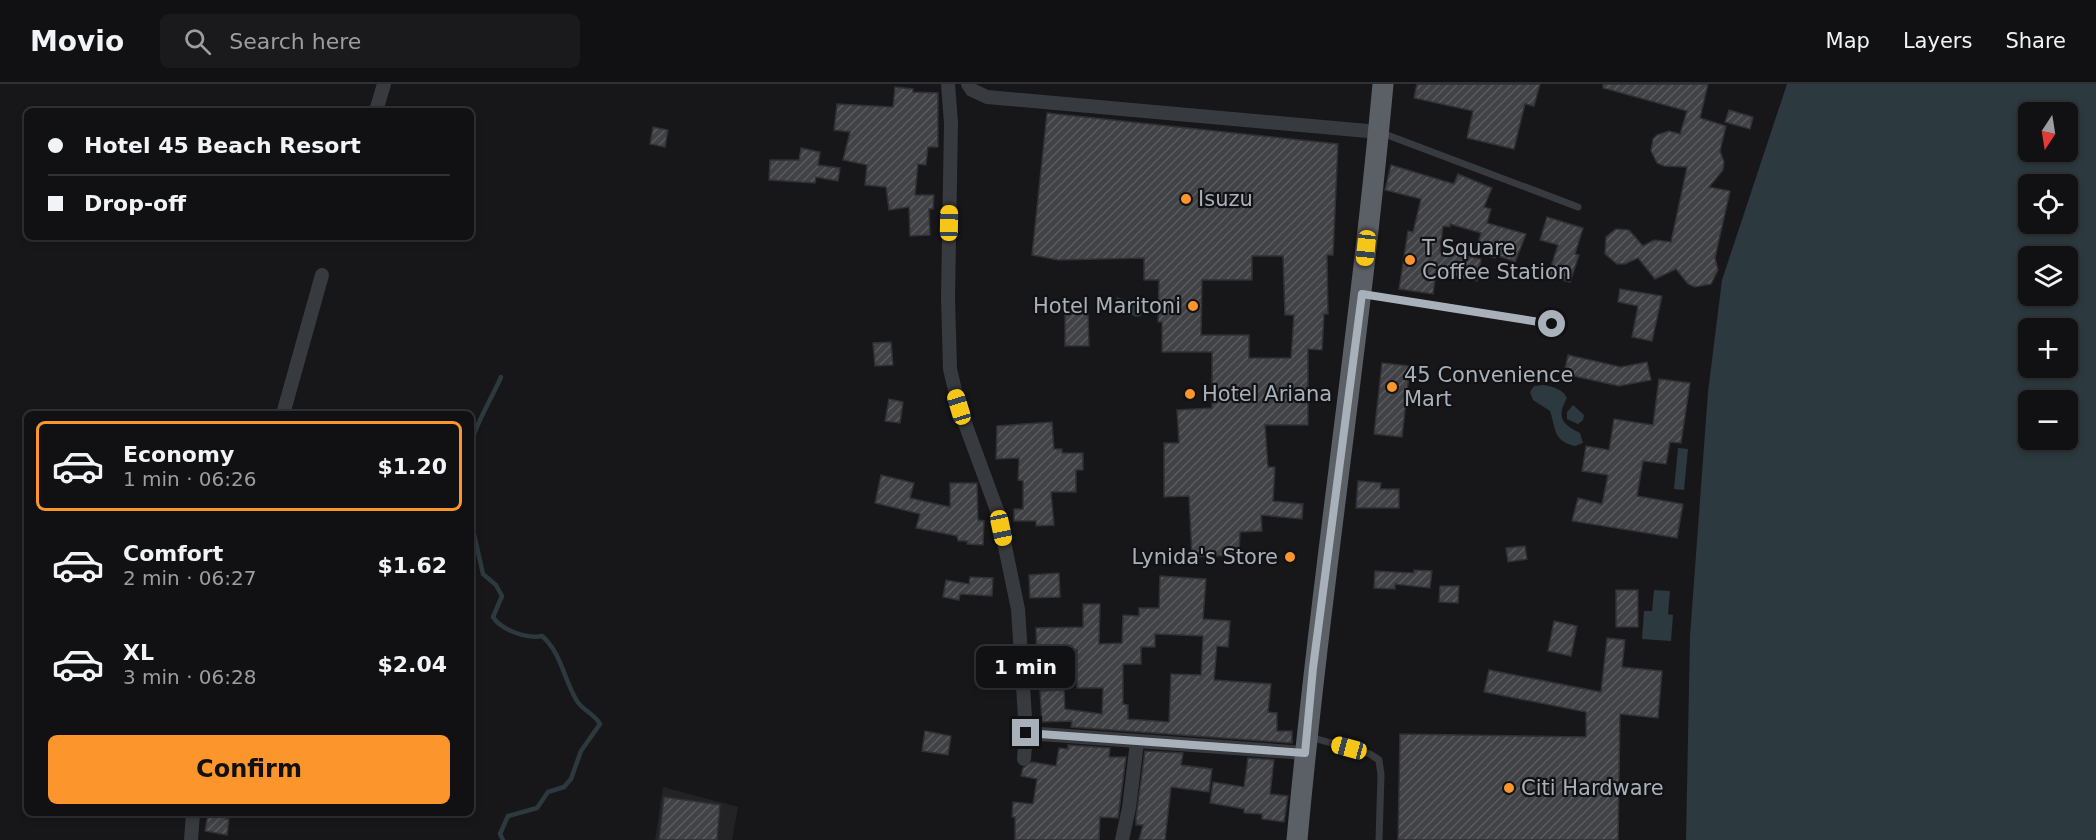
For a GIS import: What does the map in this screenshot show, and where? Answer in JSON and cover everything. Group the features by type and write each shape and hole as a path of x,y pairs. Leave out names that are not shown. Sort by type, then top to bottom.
{"highway":[{"path":"1297,840 1305,745 1362,294 1383,84"}],"street":[{"path":"377,108 384,84"},
{"path":"948,84 951,123 948,297 950,369 959,407 985,470 998,513 1018,609 1026,733 1024,759"},
{"path":"968,84 972,90 987,98 1379,132"},
{"path":"284,411 322,275"},
{"path":"1026,733 1137,742 1305,745"},
{"path":"1122,840 1129,808 1137,742"},
{"path":"191,840 193,816"}],"lane":[{"path":"1379,132 1578,207"},
{"path":"1362,294 1552,324"},
{"path":"1305,745 1370,754 1379,760 1381,775 1379,840"}],"shaded area":[{"path":"1787,84 2096,84 2096,840 1686,840 1690,636 1708,392 1722,280"},
{"path":"1117,297 1143,307 1141,316 1136,317 1114,308"},
{"path":"1544,385 1563,392 1567,398 1562,410 1563,419 1565,423 1580,433 1583,443 1575,446 1563,441 1556,433 1550,411 1533,400 1530,392 1534,386"},
{"path":"1573,405 1584,415 1583,420 1578,424 1567,419 1567,412"},
{"path":"1678,448 1688,449 1684,490 1674,489"},
{"path":"1654,590 1670,591 1668,614 1673,615 1671,641 1642,639 1644,611 1652,611"},
{"path":"663,787 738,807 732,840 655,840"}],"building":[{"path":"1417,84 1540,84 1534,106 1525,104 1514,149 1467,138 1473,111 1414,98"},
{"path":"1603,84 1708,84 1700,118 1726,126 1720,151 1724,162 1723,170 1709,187 1730,191 1715,258 1718,270 1711,284 1695,287 1688,284 1676,269 1655,279 1638,258 1625,264 1617,264 1605,254 1606,237 1616,229 1629,230 1643,246 1654,240 1671,242 1687,167 1664,166 1657,163 1651,151 1653,139 1657,135 1669,131 1680,134 1687,111 1603,88"},
{"path":"895,87 913,89 913,92 938,93 938,147 928,147 926,165 918,164 915,195 934,195 933,209 929,209 930,235 910,236 909,207 889,210 886,187 865,185 867,165 843,160 850,132 834,130 837,104 893,107"},
{"path":"1729,110 1753,117 1750,129 1725,122"},
{"path":"1047,113 1338,144 1333,255 1327,255 1328,314 1324,314 1322,350 1308,349 1308,425 1265,425 1268,467 1275,467 1273,501 1303,504 1302,519 1261,515 1262,531 1240,532 1239,555 1192,557 1189,496 1164,497 1164,443 1179,443 1177,410 1212,408 1212,352 1162,352 1162,322 1158,322 1159,280 1144,280 1144,258 1058,260 1032,255","holes":["1252,256 1283,256 1285,315 1294,315 1291,358 1249,358 1249,335 1201,335 1202,280 1252,280"]},
{"path":"653,127 668,130 665,147 650,144"},
{"path":"801,148 820,152 818,165 840,168 838,181 816,177 815,183 769,180 770,160 799,160"},
{"path":"1391,165 1454,184 1458,174 1492,188 1484,207 1491,209 1487,223 1526,234 1515,262 1496,255 1495,258 1475,252 1481,233 1450,224 1450,227 1443,226 1440,251 1481,259 1477,281 1436,272 1433,294 1399,289 1408,231 1413,232 1421,199 1385,190"},
{"path":"1547,217 1583,228 1575,254 1579,255 1570,282 1548,276 1558,245 1540,240"},
{"path":"1620,289 1662,296 1652,341 1632,337 1638,306 1618,302"},
{"path":"1065,312 1088,312 1089,346 1065,346"},
{"path":"891,342 893,365 875,366 873,343"},
{"path":"1568,355 1621,367 1647,362 1651,380 1619,386 1564,374"},
{"path":"1382,363 1410,366 1402,437 1374,434"},
{"path":"1659,379 1690,383 1681,443 1670,442 1666,464 1643,461 1637,496 1683,504 1677,538 1572,521 1578,498 1602,504 1608,475 1582,471 1586,446 1609,450 1614,419 1653,425"},
{"path":"889,399 903,402 900,423 885,421"},
{"path":"1052,422 1054,449 1062,449 1062,453 1083,453 1083,470 1076,470 1076,492 1051,492 1054,525 1036,526 1036,521 1014,521 1014,509 1023,509 1023,481 1018,480 1019,458 996,459 997,426"},
{"path":"881,475 914,483 910,498 950,507 950,483 977,483 978,520 984,521 983,545 967,544 967,541 958,541 957,536 916,528 920,514 875,503"},
{"path":"1358,481 1381,483 1380,489 1399,489 1399,508 1356,508"},
{"path":"1525,546 1527,559 1508,562 1506,548"},
{"path":"1414,570 1432,571 1430,588 1395,584 1395,589 1374,588 1375,571 1414,573"},
{"path":"1059,573 1060,597 1030,598 1029,575"},
{"path":"1160,576 1206,579 1203,619 1230,621 1228,647 1217,646 1214,680 1271,684 1268,712 1277,713 1277,731 1292,731 1292,743 1071,727 1072,721 1042,722 1040,691 1064,690 1065,709 1102,714 1103,688 1077,688 1077,650 1049,650 1051,688 1038,689 1036,628 1083,627 1083,604 1100,604 1099,644 1122,643 1123,615 1139,616 1139,608 1159,608","holes":["1155,634 1203,636 1201,675 1171,674 1169,722 1128,719 1128,705 1123,704 1123,664 1141,664 1141,647 1155,647"]},
{"path":"970,577 993,578 992,596 960,594 959,600 943,597 946,580 969,584"},
{"path":"1440,586 1459,586 1458,603 1439,602"},
{"path":"1616,590 1638,590 1638,627 1616,627"},
{"path":"1554,621 1577,626 1571,656 1548,651"},
{"name":"Citi Hardware","path":"1607,638 1625,640 1622,667 1662,671 1658,718 1620,714 1618,840 1398,840 1400,734 1586,737 1586,712 1484,692 1489,670 1601,692"},
{"path":"997,653 998,673 980,674 979,654"},
{"path":"925,731 951,736 948,755 922,751"},
{"path":"1068,745 1110,748 1109,757 1126,757 1118,818 1100,817 1099,840 1015,840 1013,802 1033,804 1037,779 1021,776 1023,768 1032,762 1056,766 1059,748 1068,749"},
{"path":"1145,751 1183,753 1181,765 1212,769 1209,792 1171,787 1165,840 1139,840 1143,825 1136,825 1136,818"},
{"path":"1248,758 1274,760 1270,794 1288,796 1284,822 1262,819 1262,814 1244,813 1244,809 1210,803 1213,782 1244,787"},
{"path":"664,797 720,805 717,840 659,840"},
{"path":"208,816 226,816 226,819 229,819 227,835 205,831"}],"waterway":[{"path":"474,434 501,377"},
{"path":"474,534 483,574 496,585 502,596 493,617 502,626 515,632 529,636 542,636 554,650 577,701 600,724 581,751 571,779 564,787 548,792 537,808 508,816 500,834 503,840"}],"place":[{"name":"Isuzu","path":"1186,199"},
{"name":"T Square Coffee Station","path":"1410,260"},
{"name":"Hotel Maritoni","path":"1193,306"},
{"name":"45 Convenience Mart","path":"1392,387"},
{"name":"Hotel Ariana","path":"1190,394"},
{"name":"Lynida's Store","path":"1290,557"},
{"name":"Citi Hardware","path":"1509,788"}],"route":[{"path":"1026,733 1305,753 1313,668 1362,294 1552,324"}]}
